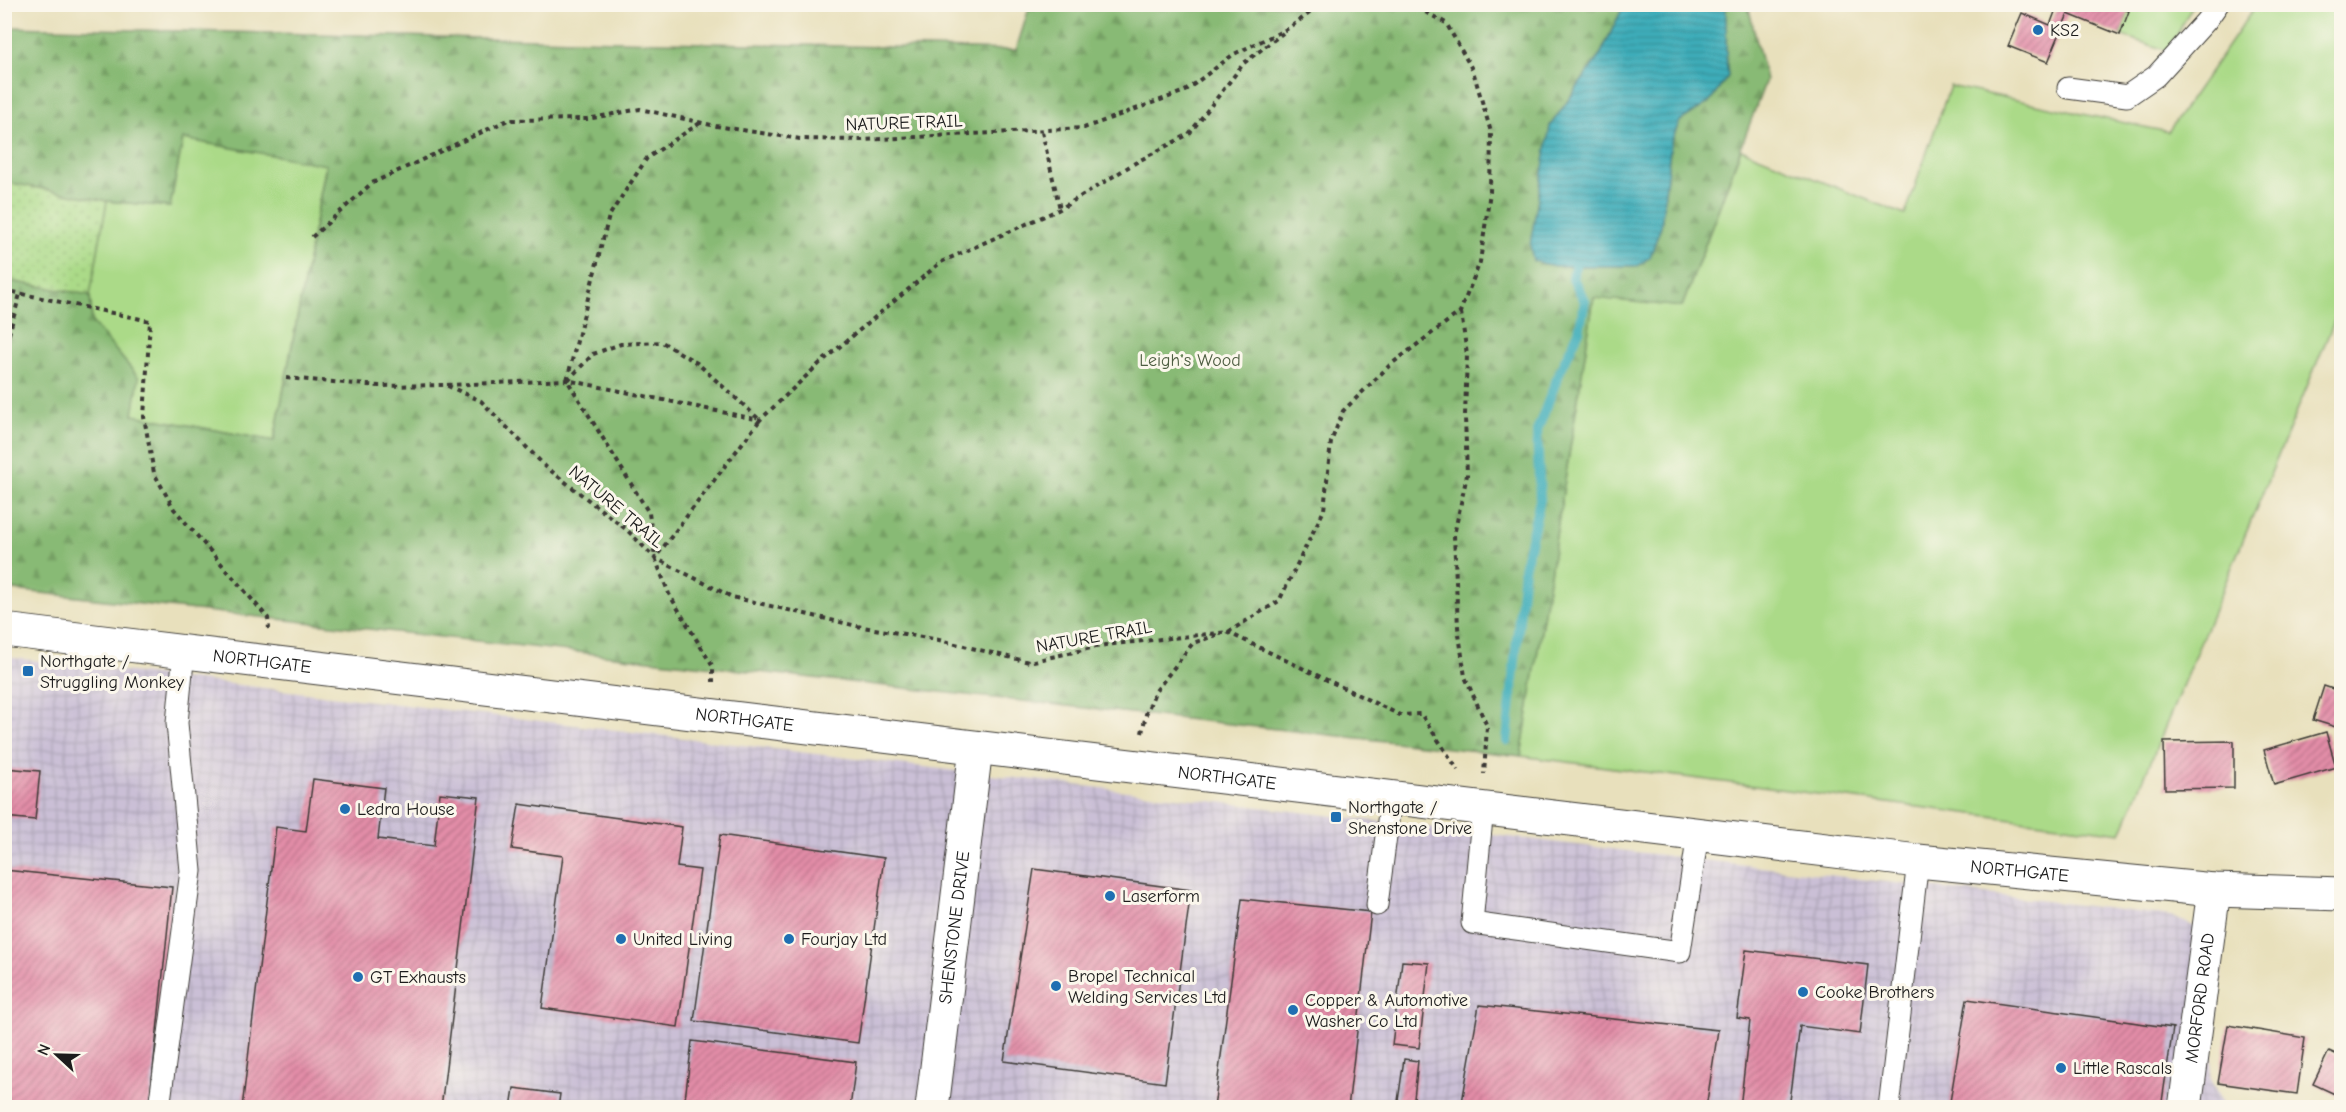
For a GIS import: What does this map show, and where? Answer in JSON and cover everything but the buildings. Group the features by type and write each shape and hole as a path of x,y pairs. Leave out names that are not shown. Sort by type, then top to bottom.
{"main road":[{"name":"NORTHGATE","path":"4,630 1918,861 2214,890 2342,894"},
{"name":"SHENSTONE DRIVE","path":"932,1107 976,748"},
{"name":"MORFORD ROAD","path":"2186,1107 2214,890"}],"lane":[{"path":"2068,88 2127,96 2156,76 2206,21 2218,4"},
{"path":"159,1107 191,871 177,723 184,651"},
{"path":"1377,905 1391,798"},
{"path":"1483,808 1472,923 1680,952 1698,834"},
{"path":"1888,1107 1918,861"}],"path":[{"name":"NATURE TRAIL","path":"312,237 372,183 508,120 587,119 640,109 700,123 800,139 862,140 1084,128 1185,91 1234,54 1289,28 1322,4"},
{"path":"1410,4 1446,23 1473,71 1491,132 1490,192 1480,262 1460,312 1467,355 1465,416 1467,475 1454,535 1458,627 1465,677 1486,726 1483,808"},
{"path":"655,558 760,420 819,364 941,262 1060,209 1135,162 1189,134 1244,63 1289,28"},
{"path":"700,123 647,158 609,216 567,380 649,513 655,558 669,594 713,667 713,716"},
{"path":"1042,132 1060,209"},
{"path":"4,290 150,321 144,417 154,473 174,509 268,618 271,663"},
{"path":"4,352 20,294"},
{"name":"NATURE TRAIL","path":"286,378 379,386 446,385 481,401 546,467 627,530 655,558 732,597 857,626 939,640 1029,662 1105,645 1228,632 1279,601 1324,510 1332,442 1343,411 1390,365 1460,312"},
{"path":"567,380 592,354 621,344 662,342 697,363 760,420"},
{"path":"446,385 567,380 760,420"},
{"path":"1134,767 1146,714 1155,692 1193,643 1228,632 1400,715 1421,714 1483,808"}],"shaded area":[{"path":"5,657 2171,916 2225,940 2210,1079 2224,1107 5,1108"}],"green space":[{"name":"Leigh's Wood","path":"1030,5 1624,5 1600,55 1550,126 1554,266 1638,266 1661,226 1671,142 1680,121 1710,102 1728,76 1725,5 1748,5 1766,80 1682,307 1594,298 1521,756 5,589 5,280 90,295 92,322 139,378 133,415 274,441 326,165 183,139 170,207 107,201 5,182 5,27 1016,50"},
{"path":"2112,5 2193,5 2168,51 2120,35 2129,11"},
{"path":"2256,5 2341,5 2341,305 2121,833 1521,756 1594,297 1682,307 1741,149 1905,215 1950,86 2168,132"},
{"path":"183,138 326,164 274,441 133,415 92,322 90,295 107,201 170,207"},
{"path":"5,182 107,201 90,295 5,280"}],"water":[{"path":"1624,5 1725,5 1728,76 1710,102 1680,121 1671,142 1661,226 1650,257 1638,266 1554,266 1533,261 1530,245 1550,126 1600,55"}],"waterway":[{"path":"1507,741 1524,569 1540,500 1537,431 1560,371 1579,331 1585,301 1573,279 1575,266"}],"place":[{"name":"KS2","path":"2038,30"},
{"name":"Northgate / Struggling Monkey","path":"28,671"},
{"name":"Ledra House","path":"345,809"},
{"name":"Northgate / Shenstone Drive","path":"1336,817"},
{"name":"Laserform","path":"1110,896"},
{"name":"United Living","path":"621,939"},
{"name":"Fourjay Ltd","path":"789,939"},
{"name":"GT Exhausts","path":"358,977"},
{"name":"Bropel Technical Welding Services Ltd","path":"1056,986"},
{"name":"Cooke Brothers","path":"1803,992"},
{"name":"Copper & Automotive Washer Co Ltd","path":"1293,1010"},
{"name":"Little Rascals","path":"2061,1068"}]}
